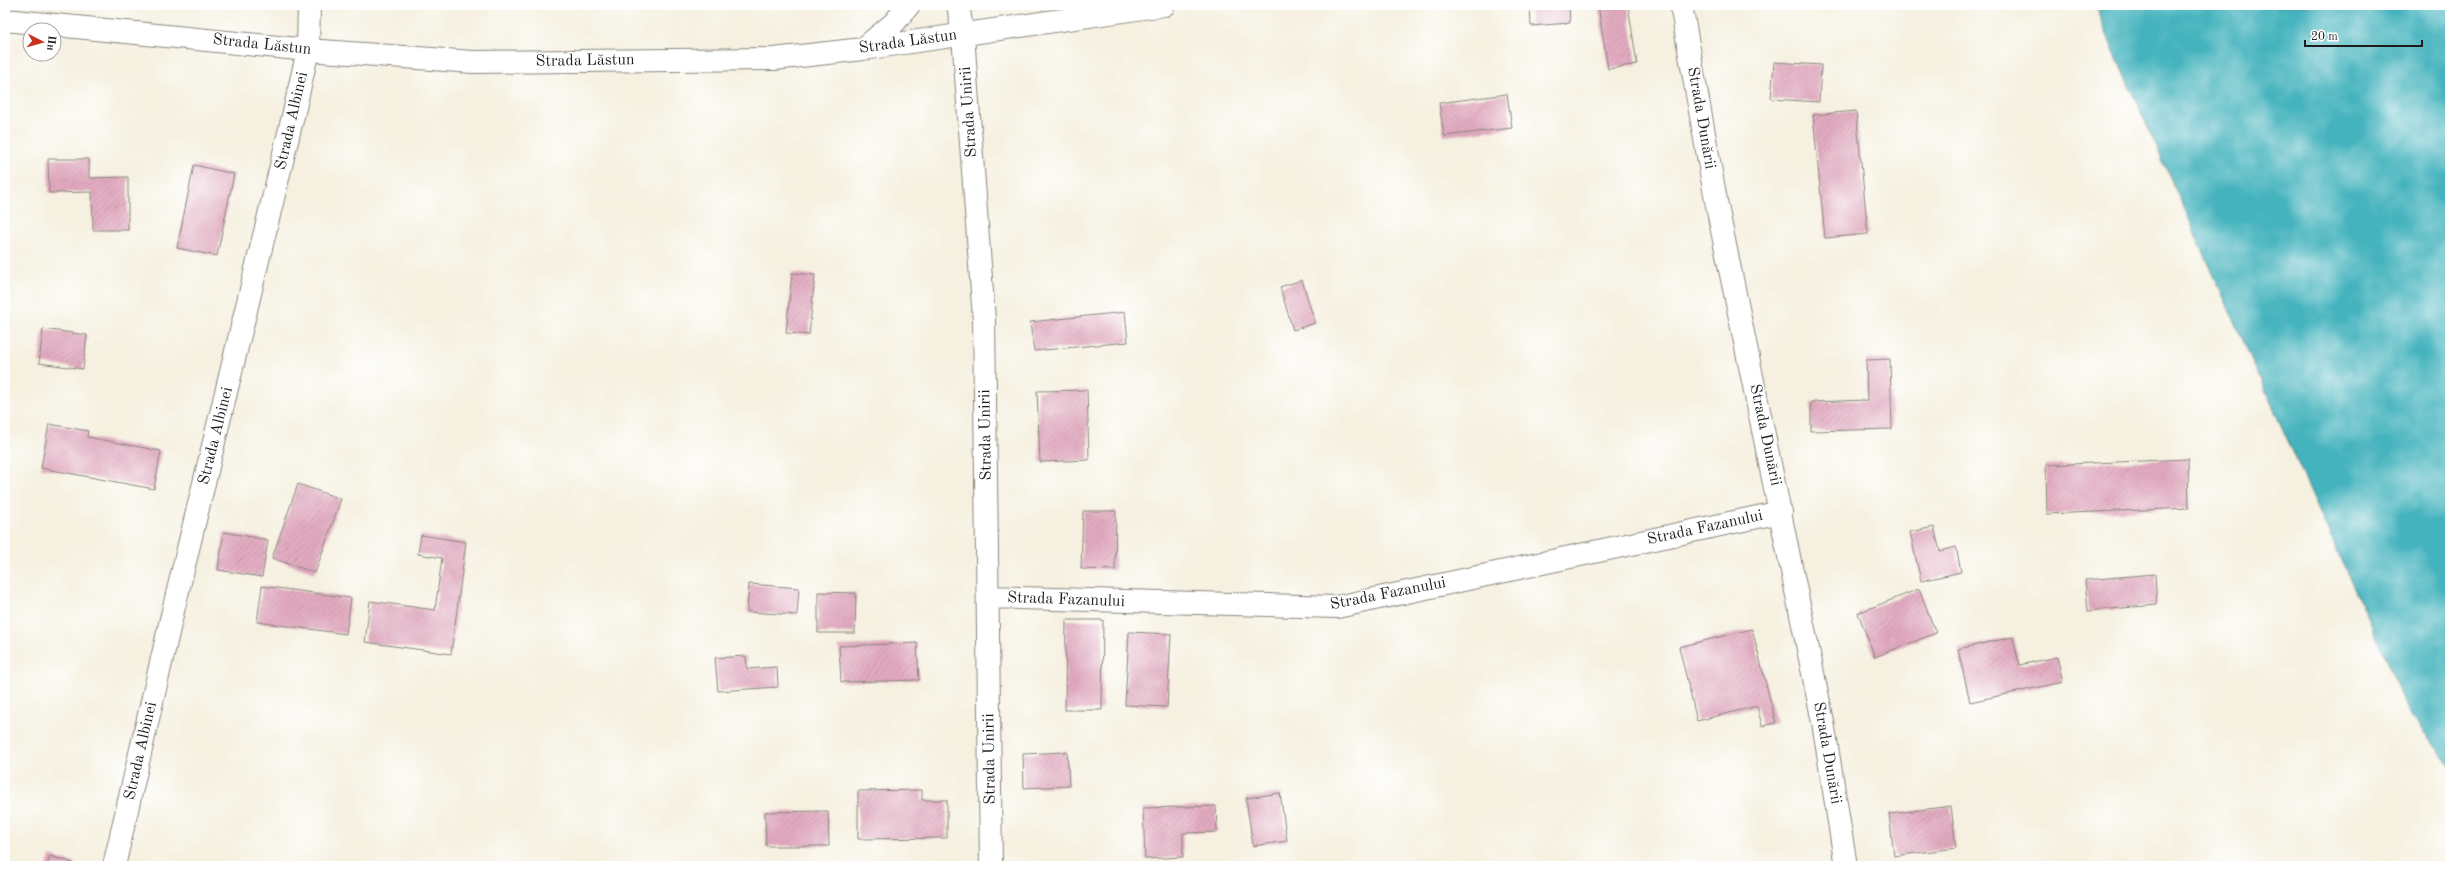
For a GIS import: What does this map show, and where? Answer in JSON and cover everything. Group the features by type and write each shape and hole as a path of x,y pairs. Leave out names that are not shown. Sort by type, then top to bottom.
{"street":[{"name":"Strada Albinei","path":"114,866 308,50 309,5"},
{"path":"862,49 894,23 909,5"},
{"name":"Strada Unirii","path":"958,5 963,35 984,319 991,866"},
{"name":"Strada Lăstun","path":"5,20 308,50 473,62 774,59 862,49 1164,5"},
{"name":"Strada Dunării","path":"1681,5 1717,206 1782,512 1823,722 1846,866"},
{"name":"Strada Fazanului","path":"988,597 1337,607 1782,512"}],"water":[{"path":"2095,5 2450,5 2450,765 2411,716 2113,50"}],"building":[{"path":"1530,5 1569,5 1570,23 1531,26"},
{"path":"1598,5 1628,5 1637,64 1608,69"},
{"path":"1774,62 1821,65 1819,102 1771,99"},
{"path":"1507,94 1512,128 1444,136 1439,103"},
{"path":"1856,111 1868,234 1825,238 1813,115"},
{"path":"48,159 89,159 89,178 128,177 128,230 93,230 92,192 49,193"},
{"path":"194,165 234,174 217,256 177,248"},
{"path":"792,273 815,275 809,335 786,333"},
{"path":"1302,280 1315,323 1293,330 1280,287"},
{"path":"1125,312 1128,342 1034,351 1030,322"},
{"path":"43,329 87,335 83,369 39,363"},
{"path":"1890,359 1892,429 1811,431 1811,402 1867,400 1866,360"},
{"path":"1087,390 1089,460 1040,462 1037,391"},
{"path":"49,424 88,431 87,437 161,451 154,489 41,468"},
{"path":"2188,459 2189,508 2047,514 2046,465"},
{"path":"298,484 341,499 315,573 272,558"},
{"path":"1083,511 1116,511 1115,570 1081,569"},
{"path":"1934,527 1940,551 1956,547 1961,572 1921,581 1910,532"},
{"path":"224,532 268,540 262,577 218,570"},
{"path":"421,535 466,542 451,654 365,642 370,601 435,610 442,558 418,554"},
{"path":"2155,574 2157,605 2088,611 2085,580"},
{"path":"749,584 799,588 797,615 747,612"},
{"path":"262,586 351,598 346,634 257,622"},
{"path":"1919,589 1936,633 1875,657 1858,613"},
{"path":"818,592 856,593 855,633 818,633"},
{"path":"1066,620 1103,620 1102,710 1065,710"},
{"path":"1752,629 1776,723 1762,726 1757,706 1697,721 1679,647"},
{"path":"1129,632 1171,634 1167,707 1125,705"},
{"path":"2013,637 2019,665 2057,657 2063,682 1970,702 1958,649"},
{"path":"917,643 919,680 841,682 839,646"},
{"path":"746,656 747,669 777,667 778,687 718,691 715,658"},
{"path":"1067,752 1069,786 1024,788 1023,754"},
{"path":"922,790 922,800 947,800 947,838 858,839 858,791"},
{"path":"1280,793 1287,841 1253,846 1246,798"},
{"path":"1216,806 1217,832 1183,833 1183,857 1145,859 1143,808"},
{"path":"1951,806 1956,848 1894,856 1889,814"},
{"path":"828,811 829,846 766,846 765,812"},
{"path":"50,856 74,863 73,866 47,866"}]}
